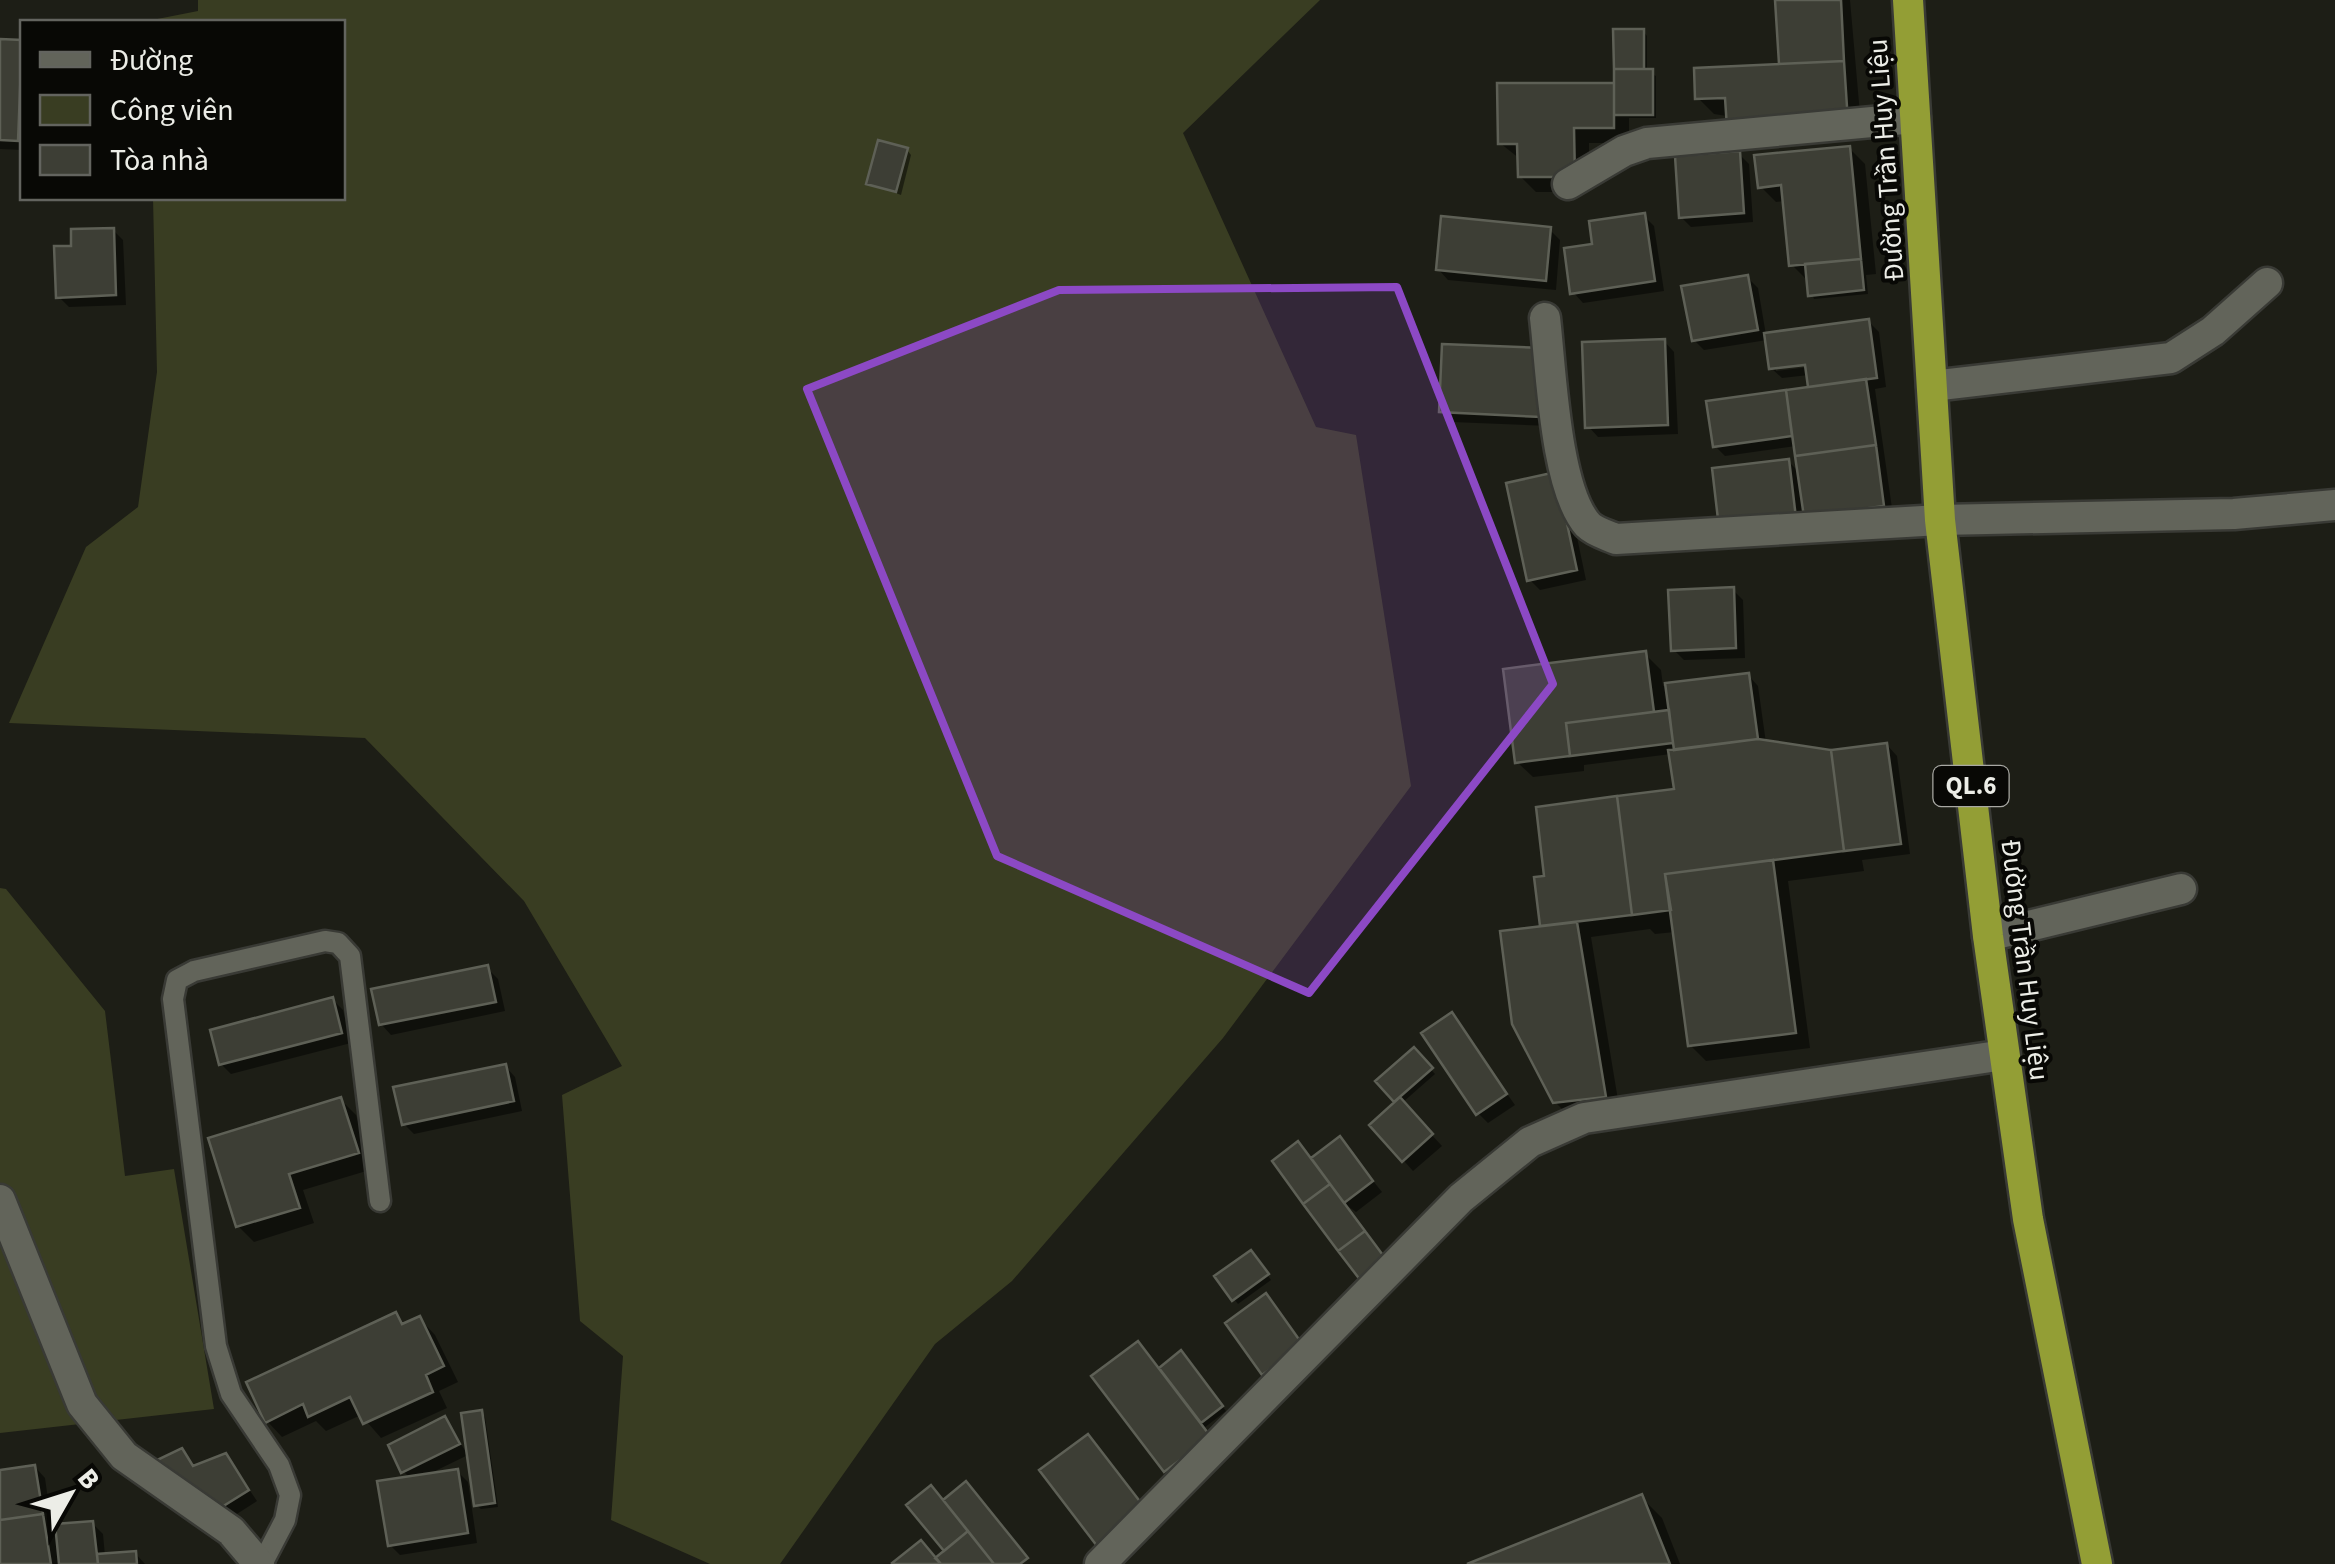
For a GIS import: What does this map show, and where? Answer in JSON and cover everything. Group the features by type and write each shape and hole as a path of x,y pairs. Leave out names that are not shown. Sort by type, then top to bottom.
{"highway":[{"name":"Đường Trần Huy Liệu","path":"1908,0 1940,520 1988,936 2028,1219 2097,1564"}],"street":[{"path":"1568,184 1624,151 1647,144 1915,118"},
{"path":"1932,386 2171,358 2213,332 2267,283"},
{"path":"1545,318 1560,446 1575,505 1590,528 1616,539 1940,520 2234,514 2335,505"},
{"path":"1988,936 2181,889"},
{"path":"1100,1564 1461,1198 1530,1142 1584,1118 2004,1055"},
{"path":"0,1200 82,1404 124,1456 230,1530 260,1564"}],"lane":[{"path":"260,1564 285,1520 290,1494 279,1464 232,1394 216,1346 173,999 177,980 194,970 325,942 338,943 350,956 380,1201"}],"highlighted area":[{"path":"1397,287 1553,684 1309,993 997,856 807,389 1059,290"}],"green space":[{"path":"198,0 1320,0 1183,133 1316,427 1356,435 1411,786 1223,1038 1012,1281 935,1344 780,1564 710,1564 611,1520 623,1356 580,1321 562,1095 622,1066 524,901 365,738 9,723 86,547 138,507 157,372 153,200 345,200 345,20 152,20 198,11"},
{"path":"0,888 6,889 105,1011 125,1176 174,1169 214,1409 0,1433"}],"building":[{"path":"1775,0 1841,0 1844,61 1779,64"},
{"path":"1613,29 1644,29 1644,69 1614,69"},
{"path":"0,39 20,40 18,141 0,140"},
{"path":"1844,61 1848,122 1727,128 1725,98 1695,99 1694,68"},
{"path":"1614,69 1653,69 1653,115 1614,115"},
{"path":"1497,83 1614,83 1614,128 1574,128 1575,177 1518,177 1517,144 1498,144"},
{"path":"878,140 908,148 896,192 866,184"},
{"path":"1850,146 1861,259 1789,266 1781,185 1758,188 1754,155"},
{"path":"1740,151 1744,213 1679,218 1675,156"},
{"path":"1645,213 1655,281 1570,294 1564,248 1592,244 1589,221"},
{"path":"1441,216 1551,227 1546,281 1436,270"},
{"path":"114,228 116,295 56,298 54,246 71,246 71,229"},
{"path":"1861,259 1864,290 1808,296 1805,264"},
{"path":"1748,275 1758,330 1692,341 1681,286"},
{"path":"1869,319 1877,378 1808,387 1805,365 1769,369 1764,333"},
{"path":"1665,339 1668,425 1585,428 1582,342"},
{"path":"1442,344 1543,348 1541,417 1439,412"},
{"path":"1866,379 1876,445 1795,456 1786,390"},
{"path":"1786,390 1792,436 1713,447 1706,401"},
{"path":"1876,445 1884,506 1804,517 1795,456"},
{"path":"1789,459 1796,518 1719,528 1712,468"},
{"path":"1556,472 1577,570 1527,581 1506,483"},
{"path":"1734,587 1736,648 1671,651 1668,590"},
{"path":"1646,651 1654,712 1566,723 1570,756 1515,763 1503,669"},
{"path":"1749,673 1758,739 1674,750 1665,683"},
{"path":"1669,710 1673,743 1570,756 1566,723"},
{"path":"1758,739 1831,750 1844,851 1665,874 1671,910 1632,915 1617,796 1674,789 1668,750"},
{"path":"1887,743 1901,844 1844,851 1831,750"},
{"path":"1617,796 1632,915 1540,926 1534,877 1544,876 1536,807"},
{"path":"1773,860 1796,1033 1688,1046 1665,874"},
{"path":"1577,922 1606,1097 1553,1103 1512,1024 1500,931"},
{"path":"488,965 496,1002 379,1025 371,989"},
{"path":"333,997 342,1033 219,1065 210,1030"},
{"path":"1452,1012 1507,1094 1476,1115 1421,1033"},
{"path":"1414,1047 1433,1068 1394,1102 1375,1081"},
{"path":"506,1064 514,1101 402,1125 393,1087"},
{"path":"341,1097 359,1153 289,1174 300,1208 236,1227 208,1138"},
{"path":"1400,1097 1433,1134 1402,1162 1369,1125"},
{"path":"1340,1136 1373,1181 1344,1203 1311,1158"},
{"path":"1298,1141 1330,1184 1303,1204 1272,1161"},
{"path":"1330,1184 1365,1231 1338,1251 1303,1204"},
{"path":"1365,1231 1388,1262 1361,1281 1338,1251"},
{"path":"1251,1250 1269,1274 1232,1301 1214,1276"},
{"path":"1266,1293 1303,1345 1262,1375 1225,1323"},
{"path":"396,1312 402,1324 420,1316 444,1366 426,1375 433,1392 363,1424 350,1397 308,1417 303,1404 265,1423 246,1382"},
{"path":"1138,1341 1211,1437 1164,1472 1091,1376"},
{"path":"1181,1350 1223,1406 1201,1423 1159,1368"},
{"path":"482,1410 495,1503 474,1506 461,1413"},
{"path":"445,1416 460,1444 401,1473 388,1445"},
{"path":"1088,1434 1145,1508 1097,1546 1039,1470"},
{"path":"182,1448 193,1466 226,1453 249,1490 217,1510 155,1461"},
{"path":"35,1465 43,1514 0,1520 0,1470"},
{"path":"458,1469 468,1533 388,1546 377,1481"},
{"path":"966,1481 1028,1558 1020,1564 994,1564 943,1500"},
{"path":"931,1485 968,1531 944,1551 906,1505"},
{"path":"1642,1494 1670,1564 1467,1564"},
{"path":"43,1514 51,1564 0,1564 0,1520"},
{"path":"93,1521 98,1564 59,1564 55,1524"},
{"path":"968,1531 994,1564 941,1564 935,1558"},
{"path":"921,1540 941,1564 892,1563"},
{"path":"136,1551 137,1564 98,1564 97,1554"}]}
